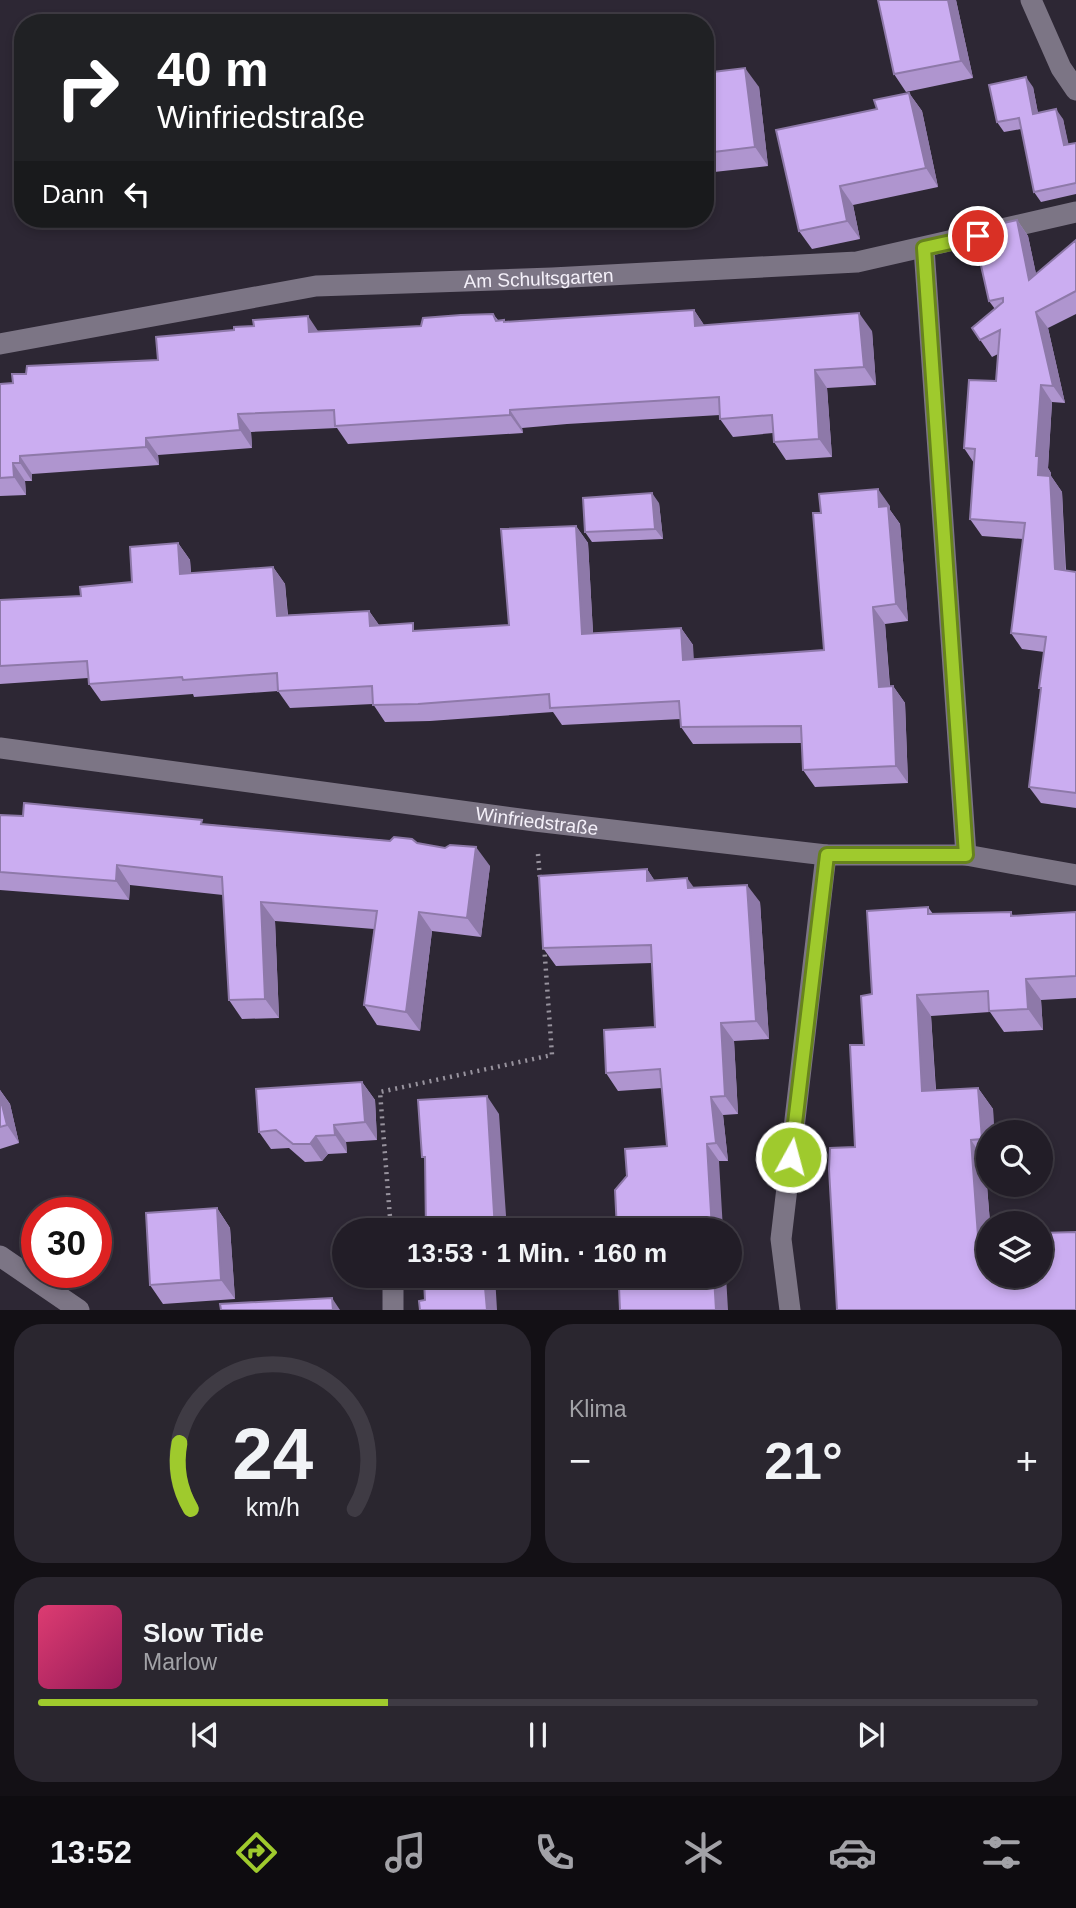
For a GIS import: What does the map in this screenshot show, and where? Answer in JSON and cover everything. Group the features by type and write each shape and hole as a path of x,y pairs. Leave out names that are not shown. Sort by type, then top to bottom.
{"street":[{"path":"1031,0 1061,68 1076,89"},
{"name":"Am Schultsgarten","path":"0,344 316,286 552,278 857,262 1076,212"},
{"path":"924,248 966,855"},
{"name":"Winfriedstraße","path":"0,747 535,821 827,855 966,855 1076,875"},
{"path":"790,1310 781,1239 827,855"},
{"path":"0,1256 79,1310"},
{"path":"393,1288 393,1310"}],"path":[{"path":"535,821 540,890"},
{"path":"390,1218 380,1092 552,1055 543,930"}],"building":[{"path":"878,0 948,0 961,61 894,74"},
{"path":"745,68 755,147 714,152 714,72"},
{"path":"1026,77 1033,114 1056,109 1064,145 1076,143 1076,183 1034,192 1019,118 997,122 989,85"},
{"path":"909,93 926,168 840,186 847,221 799,231 776,130 877,109 874,100"},
{"path":"1017,220 1029,280 1076,240 1076,291 1036,312 1053,386 1041,385 1036,456 1039,456 1038,475 1050,476 1055,569 1076,572 1076,793 1029,787 1046,637 1011,633 1025,523 970,519 975,449 964,448 969,380 996,381 1000,330 980,340 972,328 1003,302 1003,298 989,301 973,230"},
{"path":"694,310 695,326 859,313 864,367 815,370 819,439 774,442 772,415 720,419 719,397 510,410 510,415 335,426 334,410 238,414 240,430 146,438 146,447 20,456 20,463 13,463 14,477 0,478 0,384 13,383 12,374 26,374 27,366 158,360 156,337 234,330 234,327 254,326 253,320 308,316 309,332 421,326 423,318 461,315 493,314 496,321 504,322"},
{"path":"878,489 879,507 888,506 896,604 873,607 879,687 893,686 896,766 803,770 801,726 681,727 679,701 550,708 549,694 373,705 372,686 278,691 277,673 89,684 87,661 0,666 0,600 81,596 80,587 132,582 130,547 178,543 180,574 273,567 277,616 369,611 370,626 413,623 413,631 509,625 501,529 576,526 582,634 681,628 683,660 824,650 813,513 821,513 819,494"},
{"path":"652,493 655,529 585,532 583,498"},
{"path":"24,803 202,820 201,824 390,841 394,837 445,848 450,845 476,847 467,918 419,912 406,1012 364,1005 377,911 261,902 265,999 229,1000 222,877 117,865 116,881 0,872 0,815 23,816"},
{"path":"647,869 647,881 687,878 688,888 747,885 756,1021 721,1023 725,1096 711,1097 716,1143 707,1144 711,1218 616,1218 615,1190 627,1176 625,1149 667,1146 660,1069 606,1073 604,1030 655,1027 651,945 543,948 539,876"},
{"path":"928,907 928,914 1011,912 1011,916 1076,912 1076,976 1026,979 1028,1009 989,1011 988,991 917,995 922,1091 978,1088 981,1120 976,1120 976,1140 971,1140 976,1211 976,1288 1053,1288 1053,1233 1076,1232 1076,1310 837,1310 830,1148 855,1147 850,1045 864,1045 861,996 872,994 867,911"},
{"path":"362,1082 365,1122 334,1125 335,1135 316,1136 310,1144 293,1144 276,1130 259,1132 256,1089"},
{"path":"487,1096 494,1218 426,1218 425,1157 422,1157 418,1100"},
{"path":"0,1097 7,1125 0,1127"},
{"path":"217,1208 221,1280 150,1285 146,1213"},
{"path":"424,1288 485,1288 487,1310 420,1310 419,1301 425,1300"},
{"path":"619,1288 715,1288 716,1310 620,1310"},
{"path":"332,1298 333,1310 221,1310 220,1304"}],"route":[{"path":"791,1157 827,855 966,855 924,248 978,236"}]}
